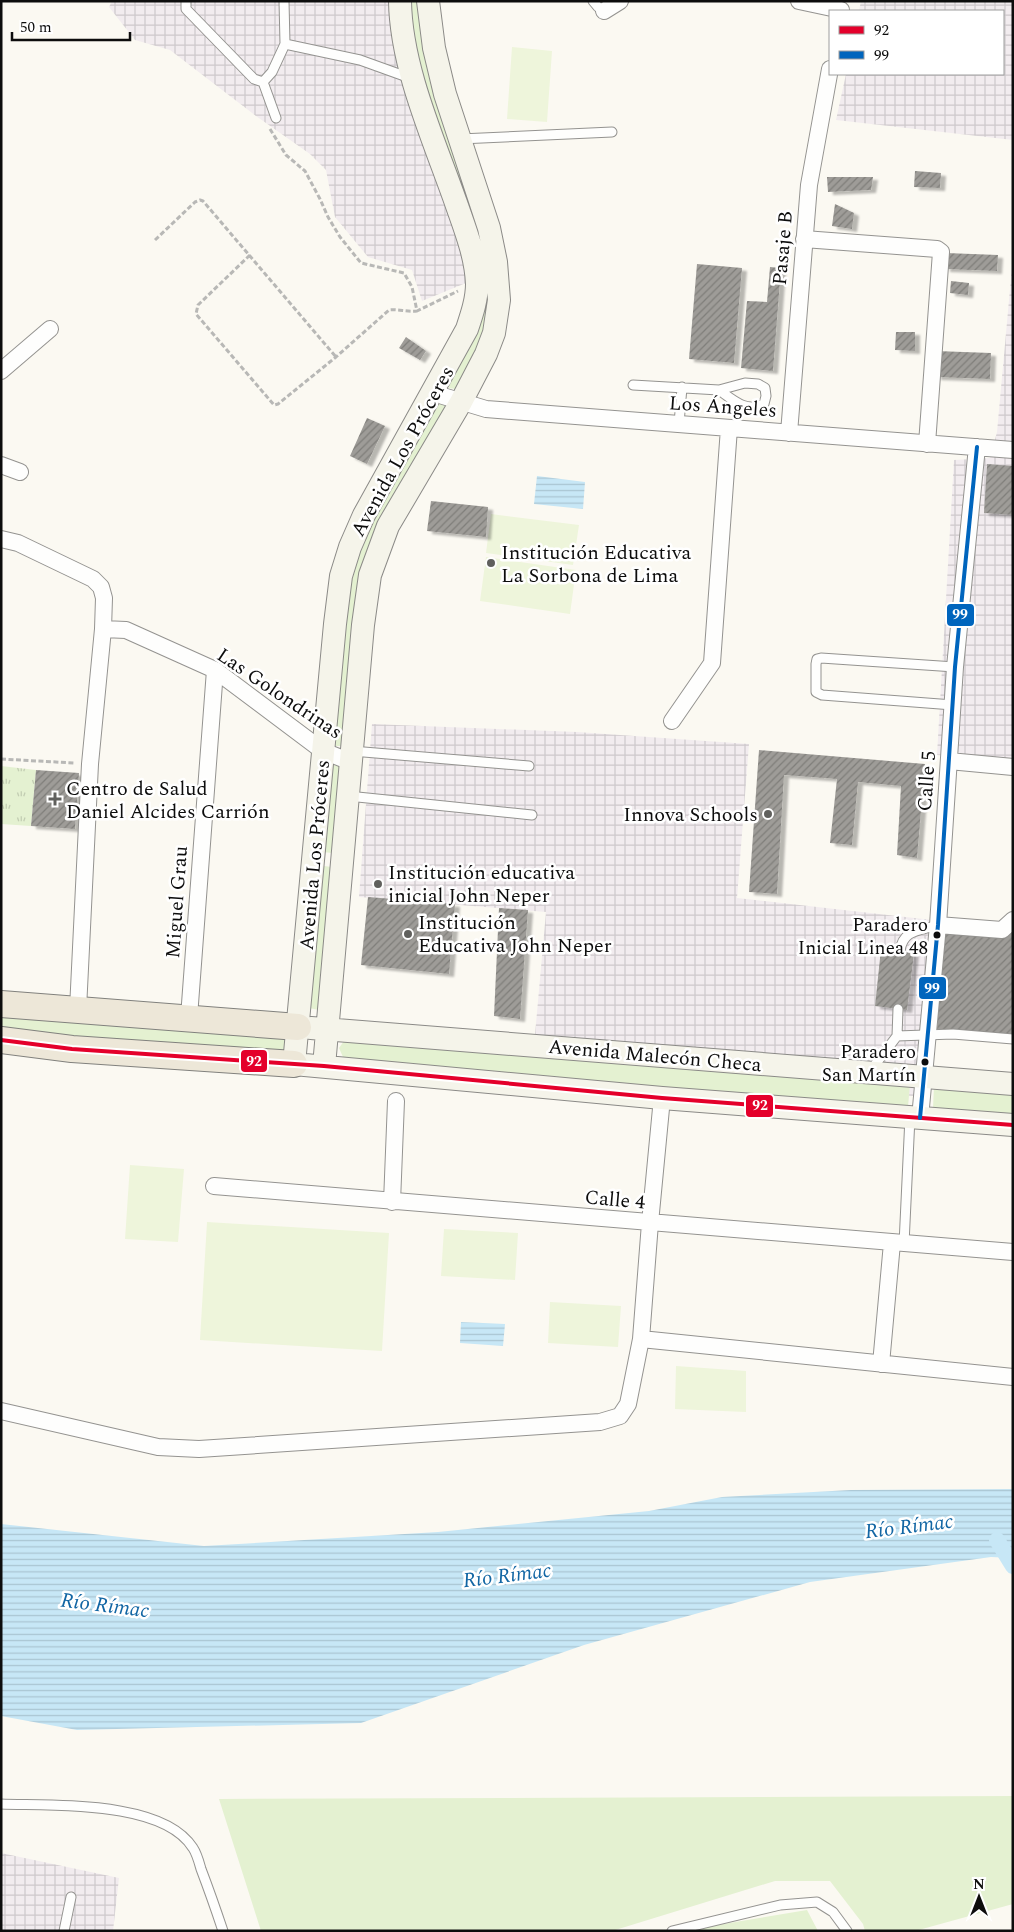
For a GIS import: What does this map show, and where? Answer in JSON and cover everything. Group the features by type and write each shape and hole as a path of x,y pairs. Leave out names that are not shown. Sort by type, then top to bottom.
{"main road":[{"name":"Avenida Los Próceres","path":"294,1064 341,576 350,547 364,515 468,329 474,306 476,281 473,260 466,232 413,79 402,25 400,1"},
{"name":"Avenida Los Próceres","path":"324,1066 363,625 370,575 388,526 461,402 489,347 499,300 496,262 489,228 445,94 434,48 428,1"},
{"path":"313,858 342,861"},
{"path":"1,1004 298,1027"},
{"name":"Avenida Malecón Checa","path":"298,1027 1013,1084"},
{"path":"1,1040 72,1049 294,1064"},
{"name":"Avenida Malecón Checa","path":"294,1064 662,1098 1013,1126"}],"street":[{"path":"598,6 620,1"},
{"path":"799,1 842,7"},
{"name":"Pasaje B","path":"789,432 809,185 829,75"},
{"path":"804,239 937,250 941,252 927,444"},
{"path":"1,371 50,329"},
{"name":"Los Ángeles","path":"433,393 486,409 1013,450"},
{"path":"672,721 712,663 729,428"},
{"name":"Calle 5","path":"915,1117 923,1076 938,925 956,667 977,447"},
{"path":"1,465 20,472"},
{"path":"1,539 18,543 93,579 101,588 104,598 103,628 90,764 78,1009"},
{"name":"Las Golondrinas","path":"103,628 126,630 215,670 323,751 351,756"},
{"name":"Miguel Grau","path":"189,1018 215,670"},
{"path":"949,761 1013,767"},
{"path":"938,925 1002,930 1013,920"},
{"path":"1,1410 158,1447 199,1449 600,1422 620,1416 628,1404 641,1339 662,1098"},
{"path":"392,1202 396,1101"},
{"name":"Calle 4","path":"214,1186 1013,1252"},
{"path":"881,1364 898,1244"},
{"path":"641,1339 1013,1377"}],"lane":[{"path":"186,1 186,9 254,80 263,82"},
{"path":"263,82 272,72 285,44 284,1"},
{"path":"285,44 360,60 413,79"},
{"path":"263,82 276,118"},
{"path":"460,139 612,132"},
{"path":"632,385 719,390 745,383 758,384 765,388 766,396 764,404 757,407 743,406 719,390"},
{"path":"679,424 682,387"},
{"path":"953,705 822,695 816,692 816,660 821,658 956,667"},
{"path":"351,756 529,766"},
{"path":"348,796 532,815"},
{"path":"900,951 901,943 908,934 938,925"},
{"path":"870,1072 897,1036 898,1009"},
{"path":"897,1036 953,1034 1013,1039"},
{"path":"898,1244 915,1117"},
{"path":"1,1804 100,1809 135,1814 155,1819 173,1827 194,1849 223,1931"},
{"path":"64,1931 70,1898"},
{"path":"672,1931 780,1905 817,1902 833,1912 847,1931"}],"path":[{"path":"267,125 286,155 306,172 332,224 361,263 404,273 412,287 417,311"},
{"path":"155,240 195,202 200,200 250,255 336,357"},
{"path":"250,255 198,305 196,314 274,406 336,357 389,310 417,311 476,281"},
{"path":"1,759 90,764"}],"shaded area":[{"path":"112,1 414,1 487,267 466,283 422,301 412,270 368,257 335,217 326,170 310,154 256,116 170,50 135,40 109,7"},
{"path":"861,1 1013,1 1013,140 836,120 846,75 1004,75 1004,10 859,10"},
{"path":"1013,256 1013,760 937,755 954,460 990,458 997,432"},
{"path":"372,724 577,732 749,744 737,898 932,920 914,1096 532,1068 546,912 359,897"},
{"path":"1,1853 119,1878 113,1931 1,1931"}],"green space":[{"path":"407,1 423,1 476,202 494,306 461,390 449,388 448,381 480,305 431,120"},
{"path":"512,47 552,51 547,122 507,119"},
{"path":"436,401 447,405 385,521 343,746 335,746 333,742 344,610 355,554"},
{"path":"491,514 579,525 573,565 486,553"},
{"path":"486,557 576,570 570,614 480,601"},
{"path":"333,765 342,766 332,853 323,852"},
{"path":"1,766 36,770 31,826 1,824"},
{"path":"324,866 332,867 319,1010 309,1008"},
{"path":"1,1011 284,1033 290,1041 287,1054 1,1031"},
{"path":"344,1041 910,1084 908,1107 351,1063 343,1057 339,1048"},
{"path":"934,1085 1013,1091 1013,1116 933,1109"},
{"path":"130,1165 184,1169 178,1242 125,1239"},
{"path":"207,1222 389,1233 382,1351 200,1340"},
{"path":"444,1229 518,1233 515,1280 441,1276"},
{"path":"550,1302 621,1306 618,1347 548,1343"},
{"path":"676,1366 746,1371 746,1412 675,1409"},
{"path":"1013,1796 1013,1904 915,1931 865,1931 863,1924 830,1881 775,1881 612,1931 261,1931 219,1799"},
{"path":"807,1910 818,1931 681,1931"}],"water":[{"path":"537,476 585,482 583,509 534,504"},
{"path":"461,1322 505,1324 503,1346 460,1343"},
{"name":"Río Rímac","path":"1013,1489 1013,1558 991,1557 810,1582 584,1645 361,1723 77,1730 1,1716 1,1524 204,1546 438,1532 649,1511 722,1497 851,1490"}],"building":[{"path":"915,171 941,173 940,188 914,187"},
{"path":"827,177 873,177 871,190 828,192"},
{"path":"835,204 854,213 852,229 832,226"},
{"path":"946,253 998,255 997,271 945,269"},
{"path":"697,264 742,268 734,363 689,359"},
{"path":"770,267 781,268 773,371 741,368 747,301 767,302"},
{"path":"951,281 969,283 968,295 950,293"},
{"path":"896,332 915,332 915,351 895,350"},
{"path":"406,337 426,351 420,360 399,348"},
{"path":"936,351 991,353 990,379 936,377"},
{"path":"367,418 385,426 367,464 350,456"},
{"path":"987,464 1013,466 1013,515 984,513"},
{"path":"431,501 488,507 486,537 427,531"},
{"name":"Innova Schools","path":"759,750 925,764 917,858 897,855 901,786 858,782 852,845 830,843 837,779 784,775 777,894 749,892"},
{"name":"Centro de Salud Daniel Alcides Carrión","path":"36,770 79,773 75,829 31,826"},
{"name":"Institución Educativa John Neper","path":"368,897 455,904 449,974 361,965"},
{"path":"499,908 528,910 520,1019 494,1016"},
{"path":"944,927 1013,931 1013,1034 937,1029"},
{"path":"881,949 914,953 907,1010 875,1006"}],"waterway":[{"path":"997,1540 1013,1566"}],"transit line":[{"name":"99","path":"920,1118 938,925 955,667 977,447"},
{"name":"92","path":"1,1040 72,1049 324,1066 662,1098 1013,1125"}],"place":[{"name":"Institución Educativa La Sorbona de Lima","path":"491,563"},
{"name":"Centro de Salud Daniel Alcides Carrión","path":"55,799"},
{"name":"Innova Schools","path":"768,814"},
{"name":"Institución educativa inicial John Neper","path":"378,884"},
{"name":"Institución Educativa John Neper","path":"408,934"},
{"name":"Paradero Inicial Linea 48","path":"937,935"},
{"name":"Paradero San Martín","path":"925,1062"}]}
